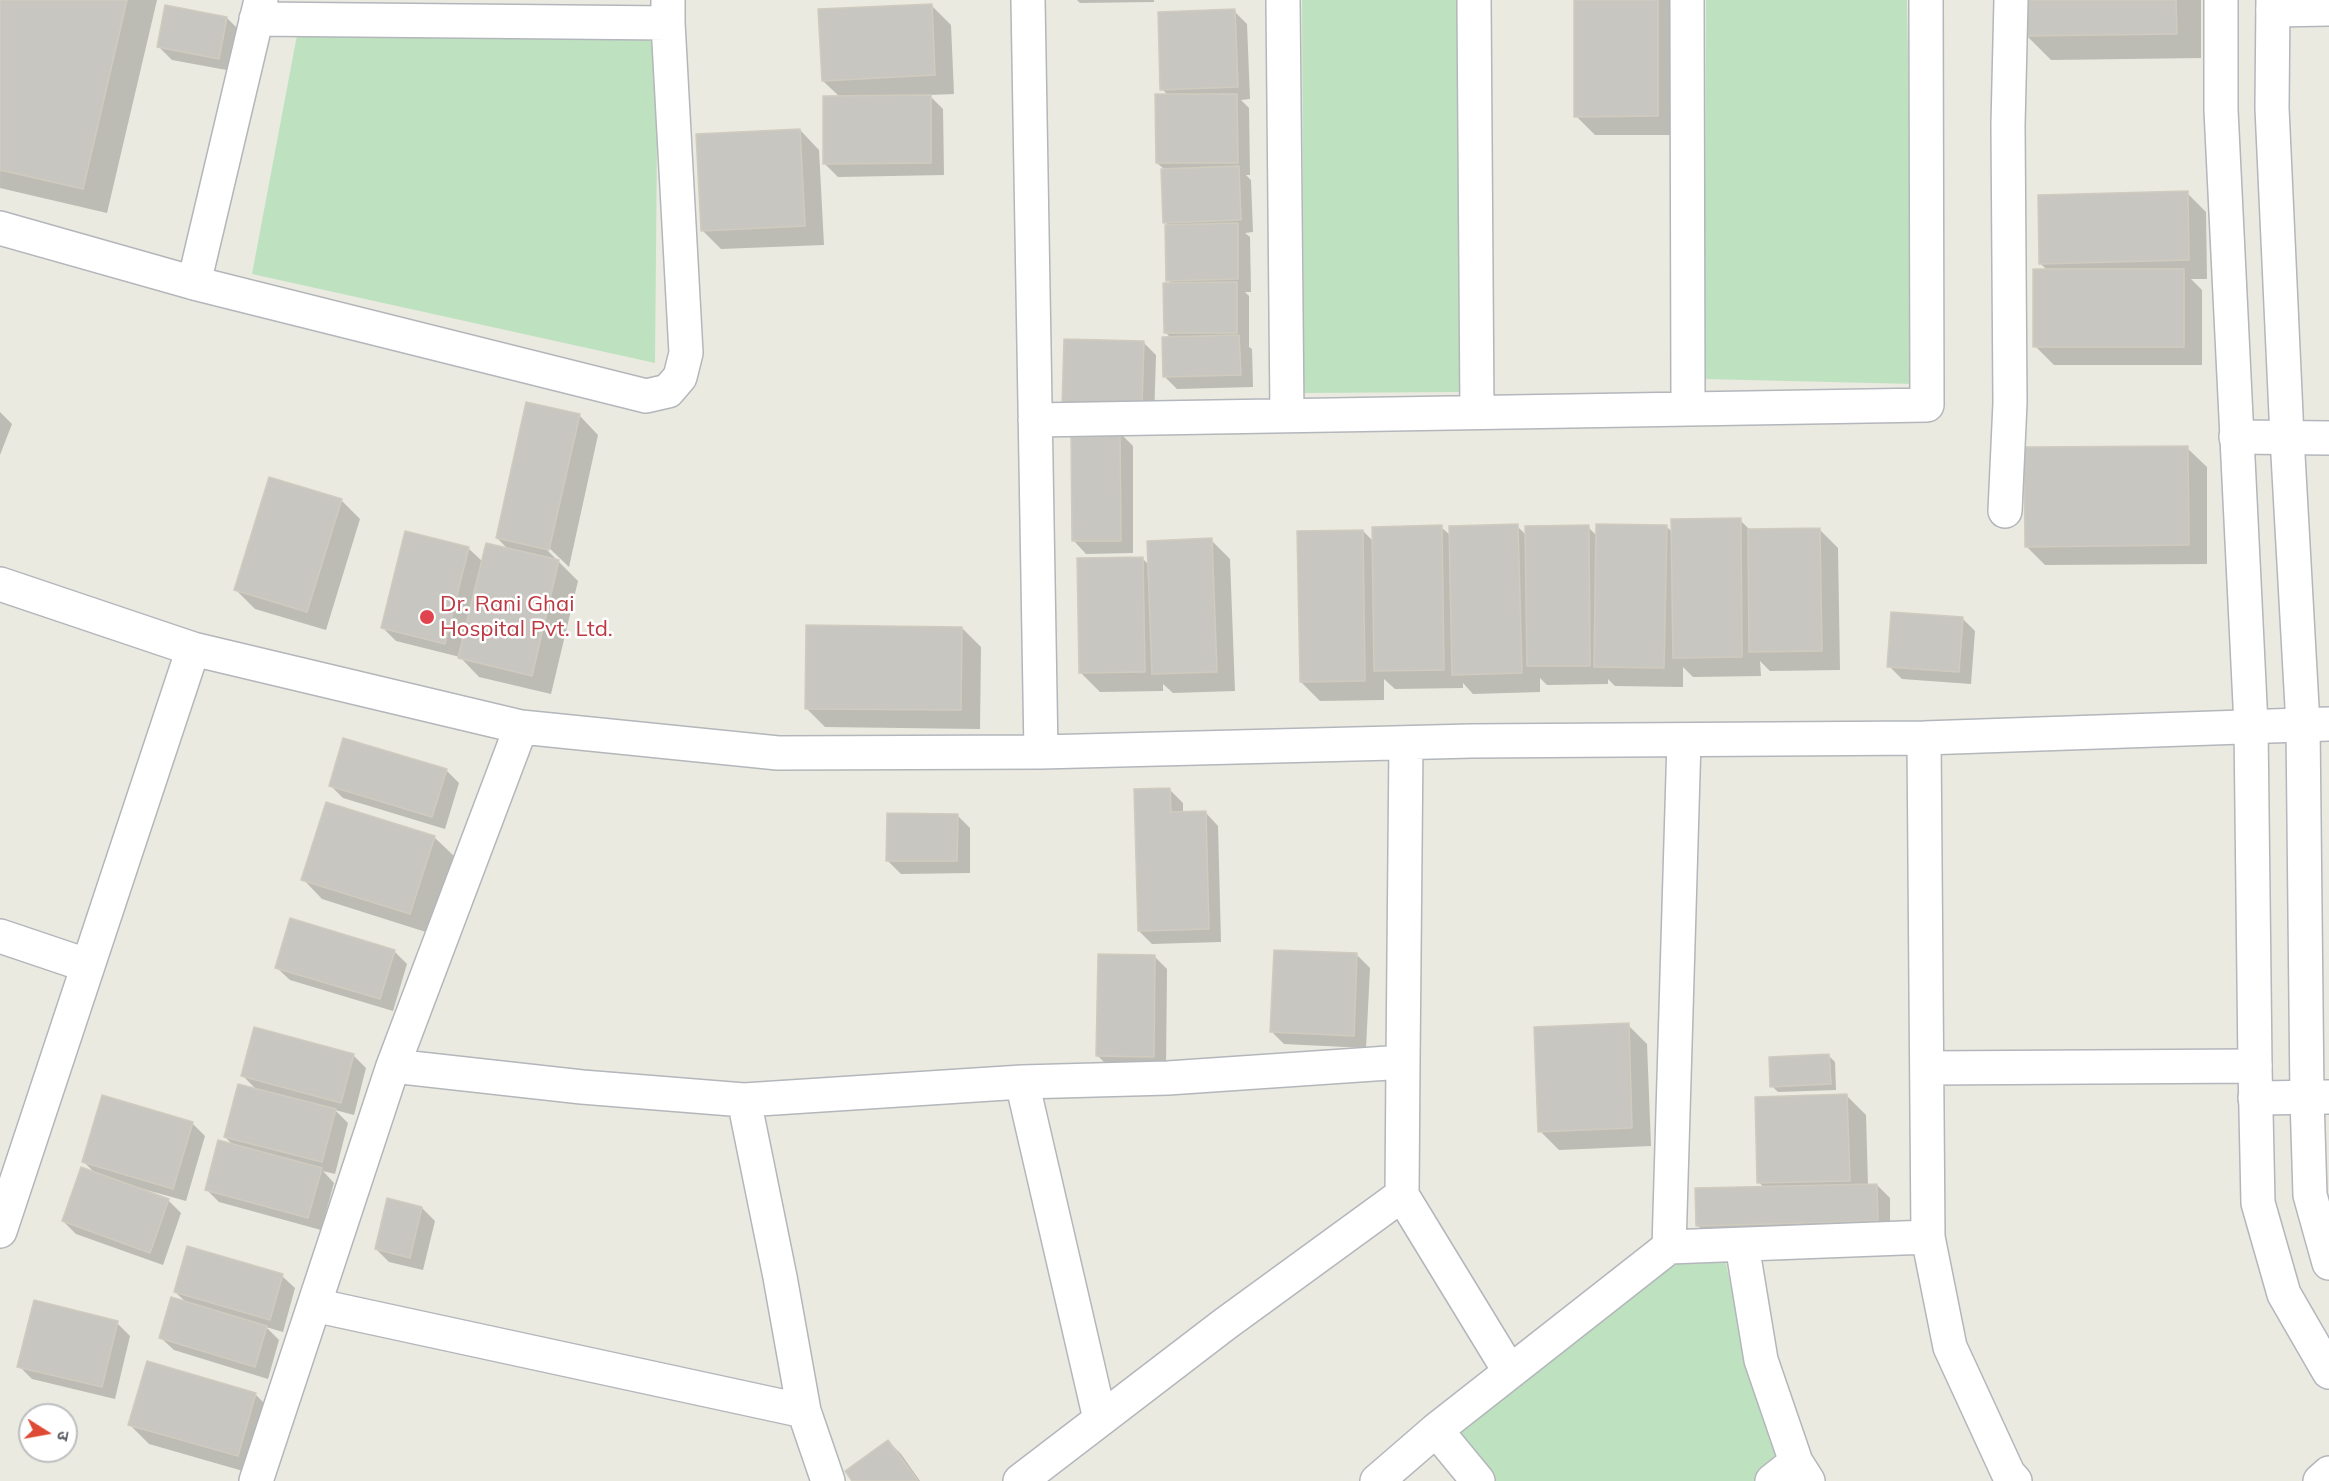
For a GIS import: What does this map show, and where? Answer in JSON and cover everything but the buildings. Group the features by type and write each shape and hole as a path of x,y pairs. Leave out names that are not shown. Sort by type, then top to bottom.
{"street":[{"path":"1028,0 1041,752"},
{"path":"1283,0 1287,415"},
{"path":"1474,0 1477,412"},
{"path":"1687,0 1688,408"},
{"path":"1035,420 1927,405 1926,0"},
{"path":"2005,511 2010,403 2008,125 2011,0"},
{"path":"2221,0 2221,110 2251,725 2258,1203 2284,1294 2329,1372"},
{"path":"2329,9 2273,5 2272,108 2287,437 2316,724 2318,1098 2310,1195 2329,1263"},
{"path":"0,228 194,283 646,396 668,392 680,377 686,353 668,12 259,9 194,283"},
{"path":"2236,437 2329,438"},
{"path":"0,584 193,649 520,727 778,753 1041,752 1406,743 1924,738 2316,724"},
{"path":"0,1231 86,965 193,649"},
{"path":"256,1481 393,1066 520,727"},
{"path":"1924,738 1928,1237 1950,1347 2008,1473 2014,1481"},
{"path":"1669,1247 1684,740"},
{"path":"1406,743 1402,1195 1510,1372"},
{"path":"0,936 86,965"},
{"path":"393,1066 582,1088 744,1100 1022,1082 1168,1078 1403,1062"},
{"path":"1927,1068 2255,1082 2318,1098"},
{"path":"1022,1082 1100,1419"},
{"path":"744,1100 780,1277 804,1411 828,1481"},
{"path":"1020,1481 1225,1324 1402,1195"},
{"path":"1377,1481 1436,1430 1669,1247 1928,1237"},
{"path":"1742,1245 1761,1360 1792,1474"},
{"path":"314,1305 804,1411"},
{"path":"1436,1430 1478,1481"},
{"path":"2319,1481 2329,1473"}],"green space":[{"path":"1302,0 1459,0 1460,392 1304,393"},
{"path":"1706,0 1907,0 1914,384 1704,379"},
{"path":"297,35 658,35 655,363 252,274"},
{"path":"1674,1255 1724,1255 1747,1357 1785,1458 1755,1481 1489,1481 1449,1433"}],"place":[{"name":"Dr. Rani Ghai Hospital Pvt. Ltd.","path":"427,617"}]}
